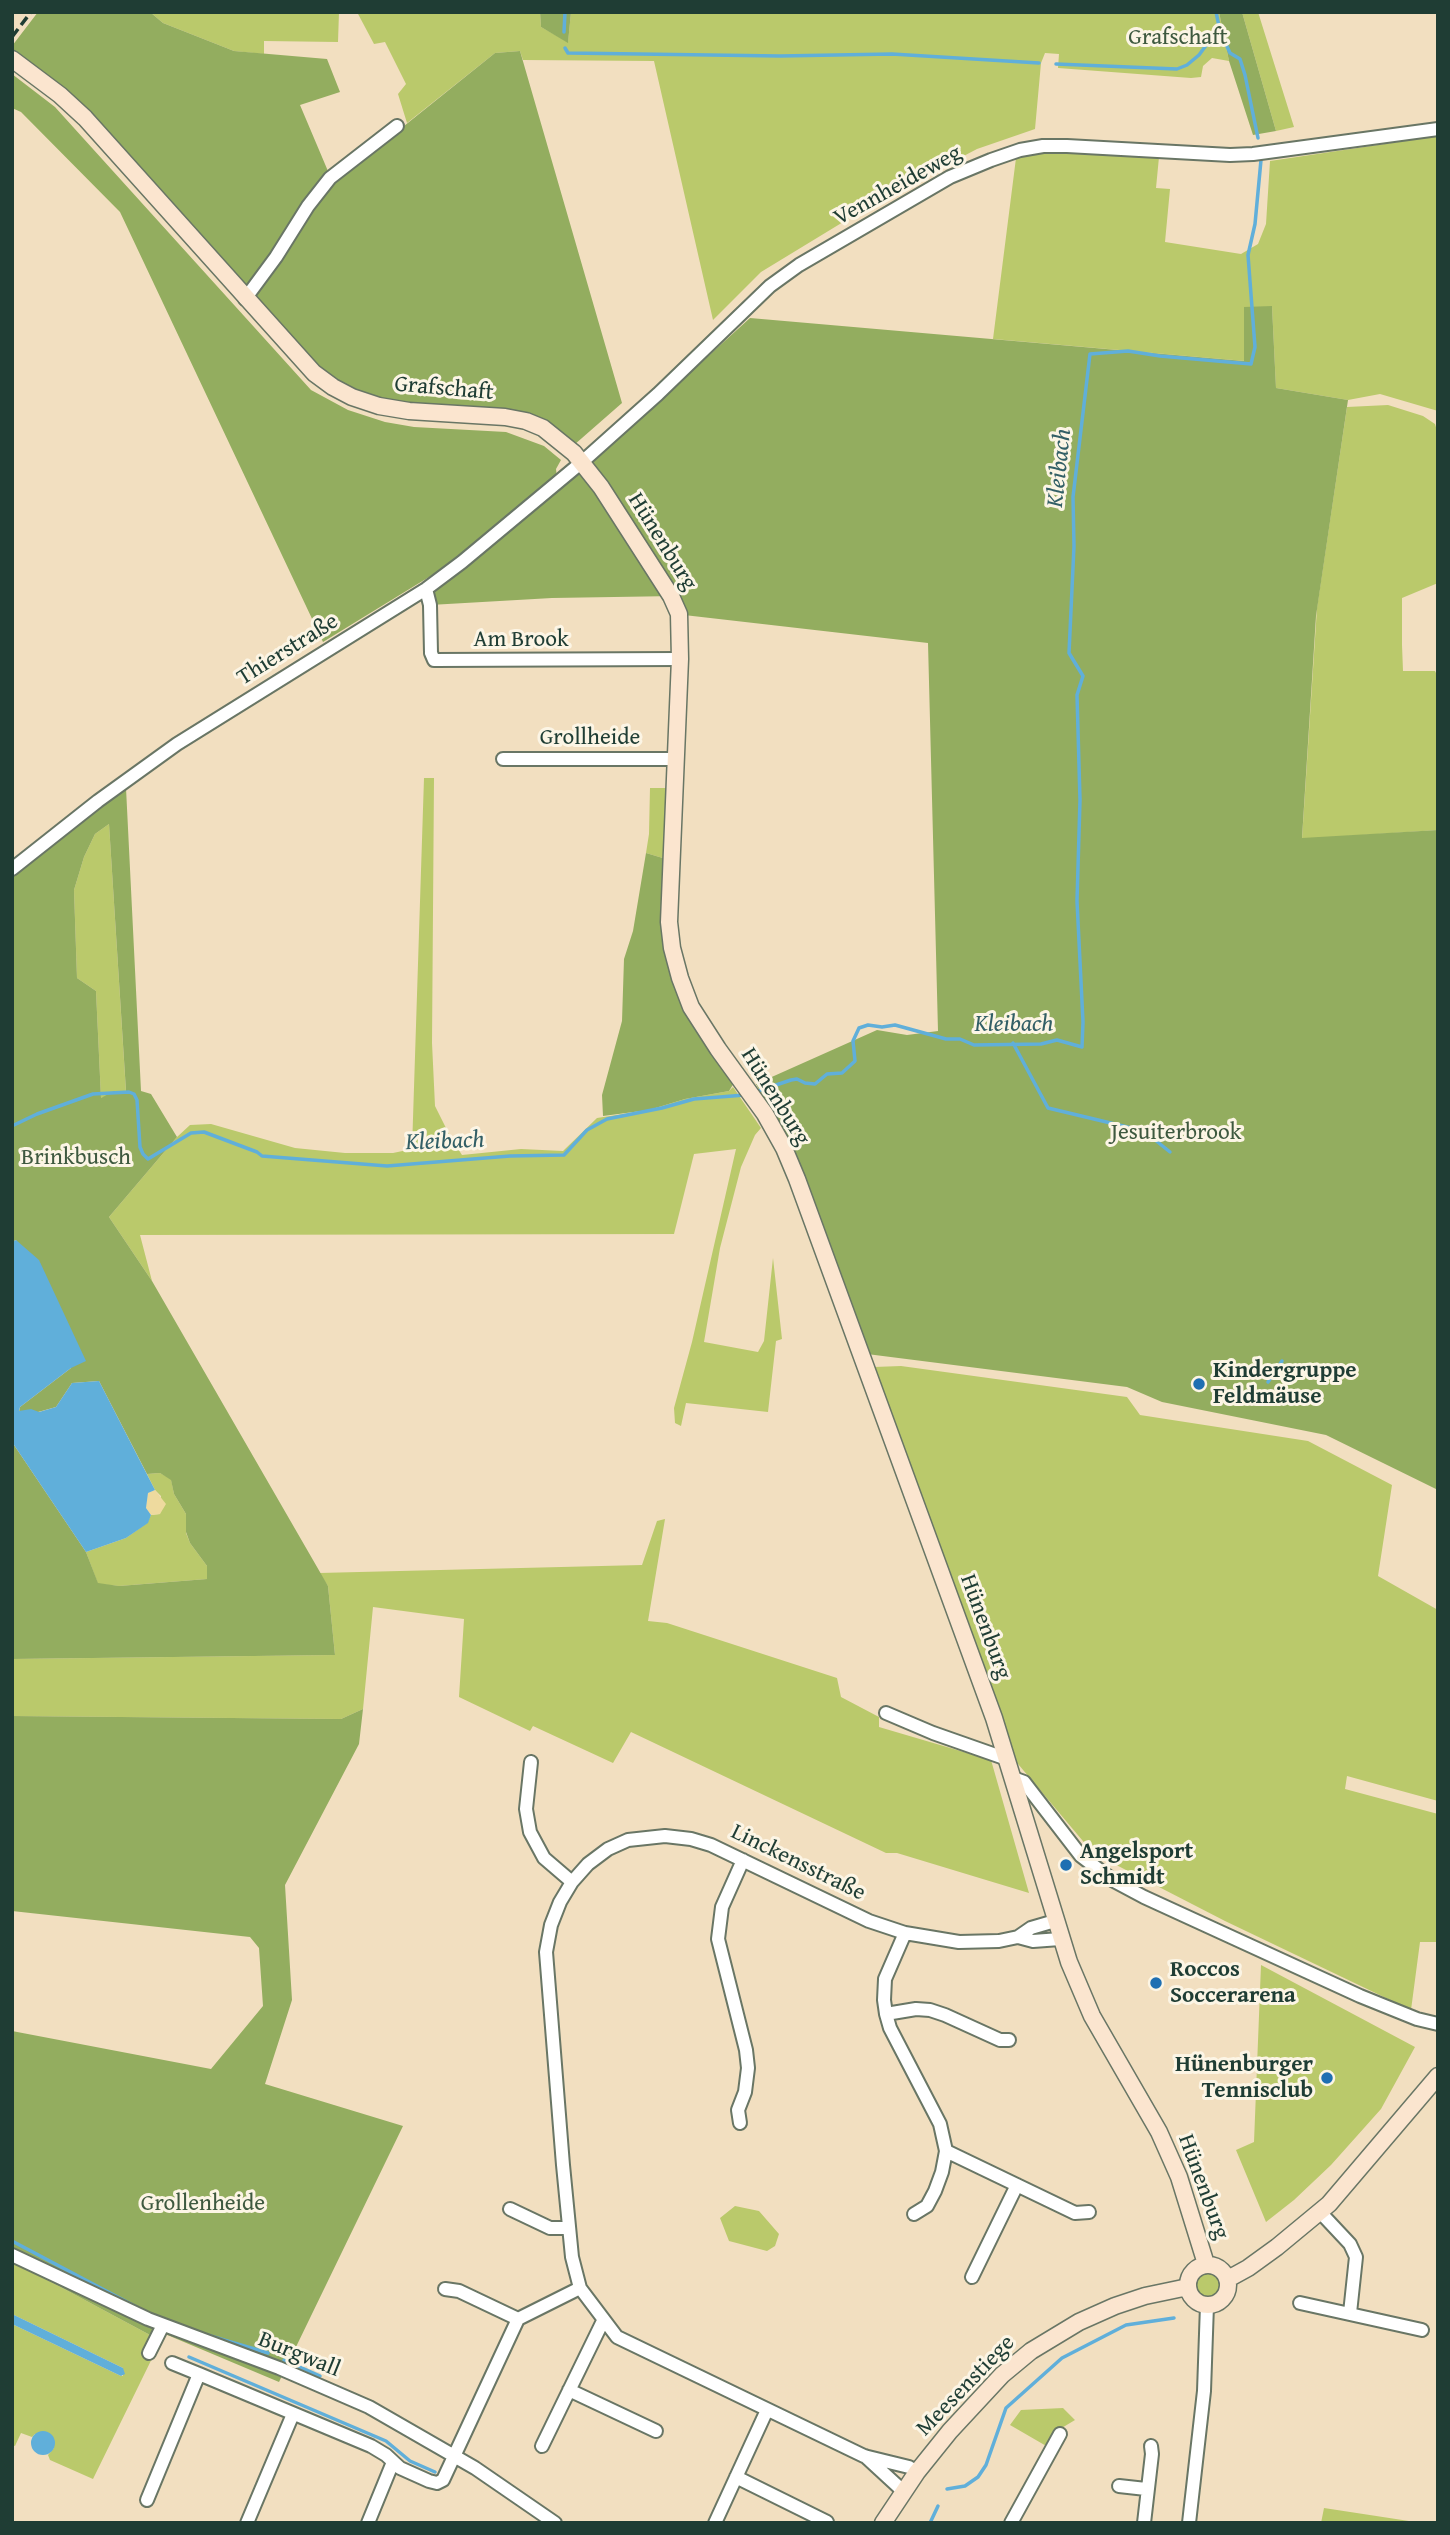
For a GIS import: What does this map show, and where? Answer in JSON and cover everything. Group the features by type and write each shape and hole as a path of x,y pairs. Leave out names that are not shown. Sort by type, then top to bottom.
{"street":[{"name":"Grafschaft","path":"16,62 85,118 245,299 314,373 333,387 379,406 526,421 557,437 582,462"},
{"path":"245,299 330,178 397,126"},
{"name":"Vennheideweg","path":"582,462 658,394 770,286 799,265 950,177 991,160 1020,150 1067,146 1253,154 1438,129"},
{"name":"Thierstraße","path":"12,869 98,801 177,744 426,589 582,462"},
{"name":"Hünenburg","path":"582,462 671,596 679,614 677,759 669,894 672,948 680,978 691,1006 784,1148 797,1179 994,1718 1060,1939 1092,2016 1159,2132 1179,2177 1206,2264"},
{"name":"Am Brook","path":"426,589 430,605 431,653 434,660 680,659"},
{"name":"Grollheide","path":"503,759 677,759"},
{"path":"886,1713 1007,1759"},
{"path":"531,1762 526,1810 530,1832 544,1858 572,1882"},
{"path":"1013,1778 1024,1782 1081,1856 1114,1881 1360,1996 1417,2019 1438,2024"},
{"name":"Linckensstraße","path":"918,2472 909,2467 864,2456 617,2337 580,2288 568,2228 546,1952 551,1925 572,1882 588,1864 608,1849 628,1840 653,1836 691,1839 711,1845 869,1921 905,1933 959,1942 999,1941 1018,1937 1031,1928 1055,1921"},
{"path":"740,2123 738,2110 746,2092 748,2068 746,2050 718,1939 722,1907 743,1860"},
{"path":"905,1933 885,1979 886,2014 890,2028 940,2124 946,2151 935,2191 927,2206 914,2214"},
{"name":"Linckensstraße","path":"1018,1937 1033,1941 1060,1939"},
{"path":"886,2014 916,2009 930,2010 1000,2040 1009,2040"},
{"path":"1228,2278 1258,2261 1340,2193 1438,2076"},
{"path":"946,2151 1075,2213 1089,2212"},
{"path":"972,2277 1017,2185"},
{"path":"510,2209 551,2228 568,2228"},
{"path":"1320,2212 1350,2244 1356,2257 1350,2314"},
{"name":"Burgwall","path":"12,2255 163,2325 279,2368 369,2407 454,2456 555,2523"},
{"path":"1206,2264 1217,2266 1228,2278 1225,2297 1220,2302 1207,2305 1194,2300 1188,2287 1191,2274 1206,2264"},
{"name":"Meesenstiege","path":"883,2523 903,2491 967,2411 1002,2375 1048,2339 1115,2306 1145,2296 1188,2287"},
{"path":"172,2363 379,2450 400,2469 437,2483 443,2480 518,2319 580,2288"},
{"path":"445,2289 459,2291 518,2319"},
{"path":"1300,2303 1422,2330"},
{"path":"1189,2523 1204,2391 1207,2305"},
{"path":"542,2446 603,2321"},
{"path":"149,2353 163,2325"},
{"path":"147,2500 199,2374"},
{"path":"569,2390 656,2431"},
{"path":"715,2523 767,2410"},
{"path":"247,2523 293,2414"},
{"path":"1012,2523 1059,2434"},
{"path":"1144,2523 1151,2446"},
{"name":"Linckensstraße","path":"864,2456 903,2491"},
{"path":"368,2523 393,2462"},
{"path":"736,2477 827,2522"},
{"path":"1119,2486 1146,2489"}],"green space":[{"path":"38,12 150,12 163,23 234,51 327,59 340,92 300,105 333,183 495,53 520,51 622,403 574,445 549,424 410,407 353,392 319,370 65,89 12,52 12,46"},
{"path":"150,12 339,12 338,42 264,41 264,54 234,51 163,23"},
{"path":"357,12 540,12 541,27 568,42 571,12 1219,12 1229,61 1212,58 1203,66 1201,77 1191,78 1058,68 1059,54 1045,53 1041,63 1035,129 977,149 876,202 761,272 713,320 654,61 523,60 520,51 495,53 407,123 398,94 406,84 385,42 374,44"},
{"path":"540,12 571,12 568,43 541,27"},
{"path":"1219,12 1242,12 1276,131 1253,135 1229,61"},
{"path":"1242,12 1258,12 1294,127 1276,131"},
{"path":"12,74 55,107 311,390 348,410 385,422 414,427 506,432 544,446 561,460 556,469 557,478 460,558 323,642 120,212 21,112 12,108"},
{"path":"1438,136 1438,411 1380,394 1348,400 1276,388 1272,306 1245,361 993,339 1016,158 1045,150 1159,157 1156,188 1170,189 1165,242 1241,254 1258,244 1266,224 1270,161"},
{"name":"Jesuiterbrook","path":"1272,306 1276,388 1348,400 1316,616 1302,838 1438,830 1438,1490 1326,1435 1162,1402 1127,1387 867,1354 771,1112 756,1084 877,1030 907,1035 938,1031 928,643 684,615 676,596 552,598 430,605 427,593 593,461 750,318 1244,361 1244,307"},
{"path":"1388,405 1423,416 1435,424 1438,434 1438,583 1402,598 1402,645 1403,671 1435,671 1438,677 1438,830 1302,839 1317,608 1347,407"},
{"path":"424,778 434,778 432,1043 435,1106 451,1138 462,1155 521,1149 563,1151 597,1118 649,1110 685,1099 729,1091 733,1087 761,1128 755,1135 741,1167 720,1248 704,1342 758,1352 764,1341 773,1258 782,1339 776,1341 768,1412 686,1403 681,1426 675,1423 674,1408 692,1342 736,1149 694,1154 674,1234 140,1235 152,1281 109,1217 190,1125 211,1124 295,1148 345,1153 393,1153 412,1149"},
{"name":"Brinkbusch","path":"126,788 141,1091 151,1094 177,1137 109,1217 152,1281 328,1586 335,1655 12,1659 12,1442 86,1552 98,1583 119,1586 207,1579 207,1566 190,1543 186,1532 186,1514 174,1494 171,1480 160,1473 147,1474 99,1381 72,1383 56,1407 38,1412 19,1412 20,1407 71,1368 16,1240 12,1242 12,875","holes":["109,824 126,1091 114,1091 101,1098 96,991 77,978 74,890 84,857 95,834"]},
{"path":"650,788 670,788 666,859 646,853"},
{"path":"109,824 126,1092 101,1098 96,991 77,978 74,890 84,857 95,834"},
{"path":"646,853 666,859 664,939 734,1083 729,1091 685,1099 649,1110 603,1116 602,1095 622,1021 624,959 633,931"},
{"path":"901,1366 1127,1397 1140,1415 1308,1441 1392,1485 1378,1576 1438,1610 1438,1801 1347,1776 1345,1789 1438,1814 1438,1942 1420,1942 1411,2010 1225,1921 1093,1853 1013,1758 874,1367"},
{"path":"160,1473 171,1479 174,1494 186,1514 186,1533 190,1543 207,1566 207,1579 119,1586 98,1584 86,1552 126,1538 147,1523 151,1515 160,1514 161,1496 147,1474"},
{"path":"665,1519 648,1621 667,1623 837,1678 841,1697 879,1717 879,1727 991,1760 1029,1893 897,1853 886,1853 631,1732 613,1763 533,1726 530,1731 459,1697 464,1619 373,1607 363,1709 341,1719 12,1716 12,1659 335,1655 328,1586 319,1573 642,1565 657,1521"},
{"name":"Grollenheide","path":"363,1709 359,1744 285,1885 292,2000 265,2084 403,2126 279,2382 165,2334 150,2335 12,2261 12,2031 211,2069 263,2006 259,1948 250,1937 12,1911 12,1716 341,1719"},
{"name":"Hünenburger Tennisclub","path":"1261,1965 1415,2047 1381,2109 1331,2165 1266,2222 1236,2150 1254,2142"},
{"path":"735,2206 759,2211 779,2234 775,2246 767,2251 729,2241 720,2218"},
{"path":"12,2261 150,2335 164,2334 93,2479 50,2460 48,2455 54,2448 35,2434 32,2437 21,2433 15,2446 12,2445 12,2324 121,2376 123,2368 12,2314"},
{"path":"1208,2273 1217,2276 1220,2285 1217,2294 1208,2297 1199,2294 1196,2285 1199,2276"},
{"path":"1063,2408 1075,2420 1060,2429 1048,2447 1010,2425 1021,2410"},
{"path":"1324,2508 1422,2523 1321,2523"}],"sand":[{"path":"155,1490 166,1504 160,1514 151,1515 146,1508 148,1493"}],"water":[{"path":"16,1240 39,1260 86,1361 71,1368 20,1407 19,1411 31,1409 39,1412 56,1407 72,1383 99,1381 155,1490 148,1493 146,1508 151,1515 148,1523 126,1538 86,1552 12,1442 12,1242"},
{"path":"12,2314 123,2368 125,2374 121,2376 12,2324"},
{"path":"43,2431 52,2434 55,2443 52,2452 43,2455 34,2452 31,2443 34,2434"}],"waterway":[{"path":"564,32 565,12"},
{"name":"Kleibach","path":"1216,12 1220,31 1230,53 1240,59 1258,138"},
{"path":"1056,64 1177,69 1199,55 1220,31"},
{"path":"565,48 568,53 780,56 892,54 1039,63"},
{"name":"Kleibach","path":"755,1092 797,1079 815,1084 827,1074 842,1073 855,1061 853,1041 859,1028 868,1025 895,1025 946,1039 960,1039 974,1045 1041,1044 1057,1040 1082,1047 1077,901 1080,800 1077,695 1083,676 1069,653 1074,546 1073,497 1090,354 1128,351 1251,364 1255,347 1248,255 1255,224 1261,160"},
{"path":"1013,1043 1048,1108 1144,1131 1170,1152"},
{"name":"Kleibach","path":"12,1126 93,1094 129,1092 134,1094 137,1100 140,1147 148,1159 191,1133 204,1132 262,1156 387,1166 510,1156 564,1155 587,1130 607,1119 694,1099 745,1095"},
{"path":"1268,1382 1282,1361"},
{"path":"12,2241 144,2311"},
{"path":"947,2489 965,2486 978,2477 986,2465 1006,2408 1062,2358 1126,2325 1174,2318"},
{"path":"207,2335 268,2353"},
{"path":"189,2357 386,2441 410,2461 435,2472"},
{"path":"284,2360 320,2376"},
{"path":"930,2523 938,2506"}],"railway":[{"path":"12,37 31,12"}],"place":[{"name":"Kindergruppe Feldmäuse","path":"1199,1384"},
{"name":"Angelsport Schmidt","path":"1066,1865"},
{"name":"Roccos Soccerarena","path":"1156,1983"},
{"name":"Hünenburger Tennisclub","path":"1327,2078"}]}
